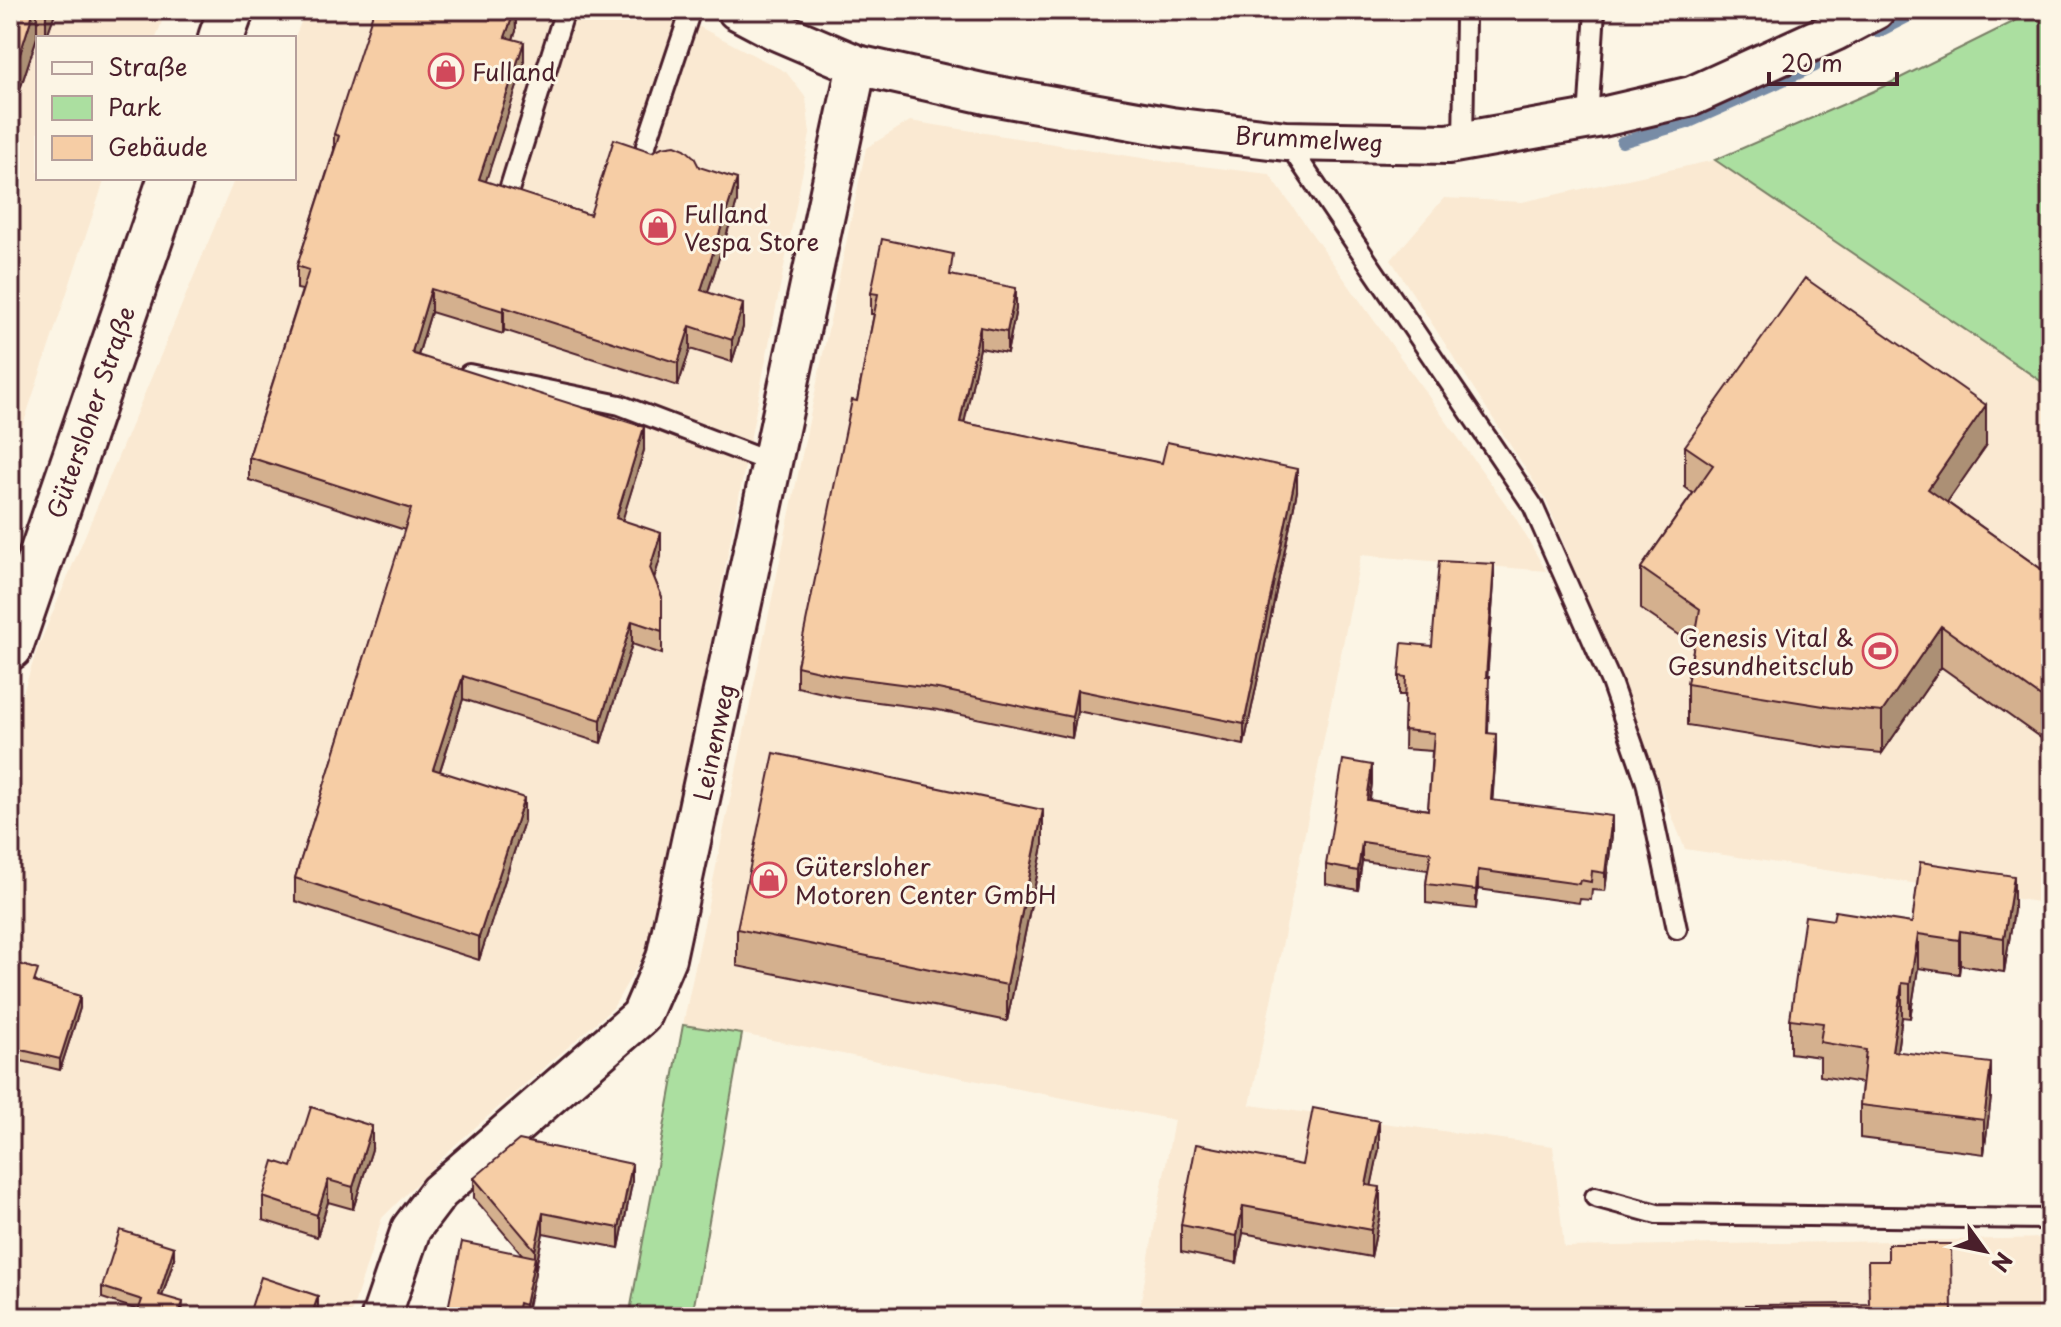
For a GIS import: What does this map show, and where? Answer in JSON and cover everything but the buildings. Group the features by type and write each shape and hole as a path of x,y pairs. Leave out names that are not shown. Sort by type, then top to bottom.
{"main road":[{"path":"222,36 231,10"},
{"name":"Gütersloher Straße","path":"10,647 170,180"}],"street":[{"name":"Brummelweg","path":"737,10 857,65 986,94 1171,127 1286,141 1448,144 1588,120 1692,96 1875,10"},
{"name":"Leinenweg","path":"381,1317 411,1229 439,1192 641,1016 666,958 857,65"}],"lane":[{"path":"509,190 565,10"},
{"path":"646,145 691,10"},
{"path":"1588,120 1595,10"},
{"path":"1463,142 1465,18"},
{"path":"1286,141 1533,506 1611,682 1646,782 1677,929"},
{"path":"446,370 620,405 772,463"},
{"path":"1595,1197 1657,1214 2051,1219"}],"shaded area":[{"path":"10,10 166,10 157,36 36,36 36,180 104,180 10,464"},
{"path":"306,10 667,10 786,72 806,98 810,134 680,799 647,949 613,1008 455,1145 382,1218 350,1317 10,1317 10,732 37,650 234,180 296,180 295,36"},
{"path":"910,121 1167,162 1269,174 1515,517 1546,571 1361,555 1250,1105 1553,1146 1564,1247 2050,1238 2051,1295 2040,1317 1138,1317 1174,1120 683,1025 866,148"},
{"path":"1715,160 2051,388 2051,904 1685,849 1547,502 1391,260 1444,198 1522,202"}],"green space":[{"path":"2037,10 2051,10 2051,388 1715,160 1874,91"},
{"path":"683,1025 742,1034 692,1317 629,1317"}],"waterway":[{"path":"1878,32 1921,10"},
{"path":"1622,142 1687,123 1815,66"}],"place":[{"name":"Fulland","path":"446,71"},
{"name":"Fulland Vespa Store","path":"658,227"},
{"name":"Genesis Vital & Gesundheitsclub","path":"1880,651"},
{"name":"Gütersloher Motoren Center GmbH","path":"769,880"}]}
